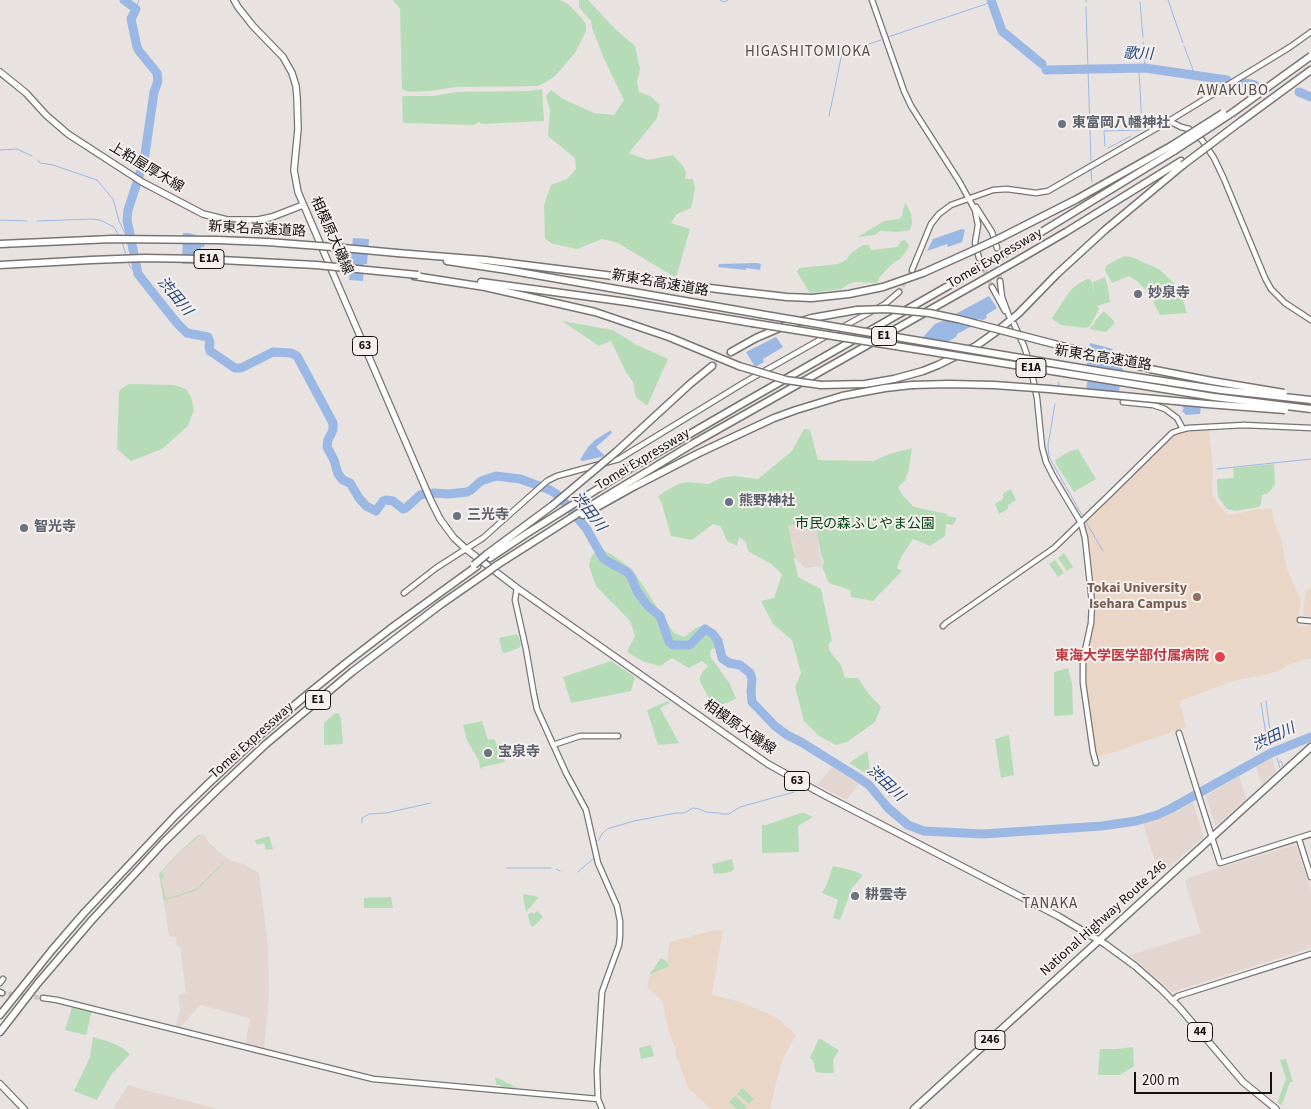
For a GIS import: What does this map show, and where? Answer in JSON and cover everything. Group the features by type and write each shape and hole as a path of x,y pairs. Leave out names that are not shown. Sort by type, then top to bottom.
{"highway":[{"name":"Tomei Expressway","path":"0,1015 84,913 120,873 189,802 259,736 390,629 488,556 688,434 1025,242 1232,113 1311,56"},
{"path":"418,276 485,287 594,312 669,337 739,366 786,380 821,384 865,384 894,379 938,365 976,346 997,331 1018,314 1104,230 1182,163 1311,70"},
{"path":"420,256 493,260 788,297 812,298 849,294 883,287 972,251 1078,199 1172,149"},
{"name":"Tomei Expressway","path":"0,1032 48,971 92,920 164,842 217,790 266,744 352,672 424,616 504,560 710,434 962,292 1182,163"},
{"name":"新東名高速道路","path":"0,244 112,239 217,240 296,244 397,253 1104,372 1221,390 1311,398"},
{"name":"新東名高速道路","path":"0,265 145,258 316,265 382,271 627,302 1141,386 1311,410"},
{"path":"731,352 756,338 784,326 827,314 857,310 894,309 958,319 1150,368 1311,398"},
{"path":"488,556 616,452 712,366"},
{"path":"586,510 699,453 774,418 842,396 885,388 912,385 994,385 1207,404 1311,410"},
{"name":"National Highway Route 246","path":"914,1109 1311,747"}],"main road":[{"name":"相模原大磯線","path":"234,0 253,26 284,57 294,79 297,97 298,129 294,170 298,192 430,500 448,531 466,549 516,588 768,764 1058,916 1099,940"},
{"name":"上粕屋厚木線","path":"0,72 26,93 46,115 68,134 142,182 203,214 220,219 258,220 303,205"},
{"name":"44","path":"1099,940 1135,966 1161,989 1243,1082 1276,1109"},
{"path":"0,1084 24,1109"}],"street":[{"path":"872,0 904,91 969,198 992,232 997,248"},
{"path":"912,270 928,230 939,214 952,205 988,191 999,189 1036,193 1048,190 1169,121 1290,47 1311,32"},
{"path":"1169,121 1181,128 1189,129 1202,140 1224,178 1271,289 1285,303 1311,320"},
{"path":"969,198 977,217 978,225 975,243 979,258"},
{"path":"992,287 1009,315 1002,297 1000,281"},
{"path":"404,593 436,568 483,538 547,481 560,475 619,459 754,377 885,304 899,292"},
{"path":"1014,324 1030,364 1037,398 1042,447 1046,462 1081,523 1085,538 1092,597 1090,623 1083,660 1083,680 1096,763"},
{"path":"1123,402 1165,408 1177,418 1184,429"},
{"path":"943,626 1045,556 1175,431 1244,425 1311,428"},
{"path":"516,588 515,600 528,658 535,702 566,773 586,810 598,863 617,906 620,921 619,945 602,992 597,1062 598,1099 602,1109"},
{"path":"1300,620 1311,621"},
{"path":"1179,733 1220,863 1311,834"},
{"path":"553,745 580,736 618,736"},
{"path":"1299,838 1311,877"},
{"path":"1172,1000 1178,996 1311,954"},
{"path":"44,998 373,1080 598,1099"}],"shaded area":[{"name":"Tokai University Isehara Campus","path":"1209,429 1213,469 1212,495 1226,514 1257,509 1272,509 1274,521 1281,538 1286,566 1301,601 1297,625 1311,625 1311,658 1268,674 1232,681 1181,701 1186,727 1100,757 1095,750 1085,677 1087,652 1094,621 1095,593 1088,537 1084,525 1171,437 1177,433"},
{"path":"814,519 819,538 822,564 821,566 805,568 794,557 793,544 787,528 788,525"},
{"path":"1311,587 1311,617 1304,616 1303,611 1306,591"},
{"path":"1272,758 1276,772 1262,785 1256,767"},
{"path":"832,767 859,783 847,800 817,785"},
{"path":"1239,776 1246,799 1215,825 1206,796"},
{"path":"1193,802 1204,837 1161,874 1156,865 1143,823 1177,811"},
{"path":"204,834 209,843 229,860 243,864 259,874 268,944 269,998 264,1050 245,1045 250,1018 200,1005 180,1028 175,1027 180,1010 178,995 186,993 180,946 175,945 177,937 169,936 160,877 162,871 183,849 200,835"},
{"path":"1294,845 1297,846 1311,890 1311,948 1172,992 1130,955 1201,933 1185,881 1187,878"},
{"path":"723,930 712,995 737,1001 767,1013 777,1018 796,1035 784,1056 770,1109 711,1109 688,1088 676,1059 675,1046 669,1032 663,1003 647,988 650,975 668,967 667,960 670,942 710,931"},
{"path":"128,1085 138,1088 218,1109 113,1109"}],"green space":[{"path":"393,0 560,0 568,4 578,14 586,24 586,31 575,53 555,76 537,86 455,87 409,92 402,89 400,9"},
{"path":"579,0 588,0 615,29 635,46 640,69 637,82 639,92 650,96 660,105 657,118 629,153 648,160 673,155 683,166 686,173 685,179 693,179 695,189 691,208 677,214 671,223 690,229 676,278 618,243 602,239 577,249 553,244 545,239 544,205 551,185 567,179 576,169 575,158 548,136 550,111 546,96 551,90 563,99 594,113 614,115 624,100 605,61 591,21 579,7"},
{"path":"542,89 544,121 482,124 479,122 474,125 403,123 402,97 404,96"},
{"path":"905,202 911,213 912,222 910,230 898,232 880,231 875,235 858,237 884,221 899,219 902,216"},
{"path":"905,240 909,245 907,250 879,278 877,283 855,282 841,289 810,293 797,272 799,268 838,264 846,260 851,253 863,245 869,245 871,250 897,247 901,241"},
{"path":"1125,256 1159,269 1179,288 1187,313 1160,315 1149,293 1129,276 1112,283 1105,270 1106,266"},
{"path":"1105,277 1110,302 1097,306 1099,309 1090,326 1086,328 1061,325 1052,319 1075,286 1089,279 1092,282 1094,292 1093,282"},
{"path":"1104,311 1114,321 1114,324 1106,332 1089,329 1095,323"},
{"path":"562,321 613,330 637,345 668,359 647,406 636,397 633,382 611,341 599,346"},
{"path":"129,384 174,385 186,389 191,397 194,410 188,426 162,449 131,461 117,449 119,392"},
{"name":"市民の森ふじやま公園","path":"804,429 810,430 818,460 873,461 889,454 912,448 906,480 898,487 903,496 914,507 957,518 953,525 946,524 945,536 930,546 913,539 901,557 897,568 902,571 873,601 851,597 850,590 829,583 822,567 824,562 815,520 788,526 798,577 821,589 832,641 829,643 829,650 841,665 845,678 858,678 881,707 875,722 847,742 836,745 819,736 804,721 795,687 801,673 792,640 773,624 761,601 774,598 782,574 771,564 748,551 746,542 739,537 737,546 727,541 721,527 713,524 692,540 671,536 661,501 658,497 678,484 688,482 708,484 721,478 734,476 758,479 792,451"},
{"path":"1078,449 1096,479 1074,492 1055,460 1070,451"},
{"path":"1274,464 1275,485 1268,493 1262,495 1259,507 1236,511 1227,509 1218,497 1217,479 1234,478 1233,468"},
{"path":"1011,489 1016,500 1008,505 1008,509 999,514 995,504 1003,499 1004,493"},
{"path":"602,550 632,569 674,633 684,637 703,625 717,634 720,640 716,648 711,649 710,656 730,684 736,699 719,706 713,705 700,682 703,671 708,666 702,661 689,668 672,658 660,666 644,662 627,652 635,636 630,621 596,586 589,566 594,553"},
{"path":"1064,553 1073,567 1067,571 1058,558"},
{"path":"1055,560 1064,573 1058,577 1049,564"},
{"path":"517,634 521,645 519,648 504,653 499,638"},
{"path":"611,661 635,677 631,691 571,703 563,677"},
{"path":"1068,668 1072,683 1073,715 1054,716 1054,672"},
{"path":"668,701 670,703 660,708 679,743 658,745 647,710"},
{"path":"337,713 341,718 343,744 324,745 324,723"},
{"path":"482,721 488,740 494,739 505,762 480,769 479,761 467,740 463,725"},
{"path":"1009,735 1014,775 1001,778 995,739"},
{"path":"867,751 868,754 870,776 849,763"},
{"path":"801,813 813,817 798,826 799,852 762,853 762,825"},
{"path":"200,835 178,854 162,872 164,878 161,879 166,899 196,889 225,862 197,890 164,901 159,874 177,854"},
{"path":"269,836 273,849 266,850 264,843 257,845 255,840"},
{"path":"732,859 734,868 732,871 714,874 712,864"},
{"path":"833,866 855,871 863,875 853,886 840,920 833,918 838,900 822,893"},
{"path":"524,894 539,897 526,912 523,896"},
{"path":"391,897 393,908 364,908 364,898"},
{"path":"537,911 543,917 533,927 530,924 528,915 532,912 534,914"},
{"path":"661,958 666,961 669,965 668,967 649,975"},
{"path":"72,1007 92,1011 86,1035 65,1030"},
{"path":"93,1037 121,1047 130,1054 111,1075 97,1100 74,1091 90,1057"},
{"path":"819,1038 838,1050 833,1060 834,1073 816,1072 815,1070 813,1060 810,1058"},
{"path":"651,1045 654,1056 641,1059 639,1048"},
{"path":"1133,1047 1134,1066 1120,1075 1098,1075 1100,1049"},
{"path":"1286,1059 1293,1082 1290,1082 1282,1105 1277,1103 1286,1079 1280,1060"},
{"path":"495,1077 518,1088 496,1085"},
{"path":"742,1088 754,1099 749,1104 737,1094"},
{"path":"735,1096 747,1107 745,1109 737,1109 729,1102"}],"water":[{"path":"962,229 965,230 962,242 948,247 947,244 927,251 933,239"},
{"path":"183,233 205,238 204,247 201,247 201,264 182,264"},
{"path":"353,238 369,239 367,264 364,264 363,281 349,280"},
{"path":"719,264 761,264 760,270 746,268 746,270 718,267"},
{"path":"989,296 997,308 986,315 987,318 983,320 977,319 976,324 957,334 956,337 947,342 923,337 935,324 948,320 950,317"},
{"path":"776,337 783,347 763,359 764,362 755,367 746,352"},
{"path":"1090,343 1113,349 1111,363 1123,366 1119,391 1110,392 1086,389 1089,374 1085,373"},
{"path":"1180,405 1201,407 1200,414 1186,415 1182,411 1184,408"},
{"path":"611,430 612,433 596,447 605,456 580,460 595,440"}],"waterway":[{"name":"渋田川","path":"124,0 136,9 131,19 137,47 157,73 158,81 154,92 144,161 128,210 127,220 138,274 187,333 208,337 210,351 235,368 241,368 273,352 291,353 297,356 333,423 333,430 327,447 334,460 338,474 343,480 350,483 366,506 376,511 383,501 386,500 393,501 403,509 420,495 467,492 481,481 496,476 520,479 550,490 558,495 586,528 603,558 627,572 631,577 638,593 648,606 660,616 669,642 673,645 689,645 705,629 713,634 718,641 722,658 729,663 740,665 750,673 752,679 752,702 775,726 869,785 888,808 908,825 924,831 983,834 1102,826 1136,821 1170,809 1271,753 1311,737"},
{"path":"136,9 139,0"},
{"path":"720,0 724,2 728,0"},
{"name":"歌川","path":"991,0 1002,31 1042,64"},
{"path":"1168,0 1183,43"},
{"path":"888,37 992,2"},
{"path":"1140,2 1143,37"},
{"path":"1086,7 1091,161"},
{"path":"829,116 842,53 881,40"},
{"path":"1143,42 1145,68"},
{"path":"1184,46 1195,75"},
{"name":"歌川","path":"1046,70 1145,68 1227,80"},
{"path":"1139,71 1142,127"},
{"name":"歌川","path":"1240,82 1255,85"},
{"name":"歌川","path":"1299,92 1311,97"},
{"path":"1105,146 1104,131 1141,130"},
{"path":"1108,148 1131,136"},
{"path":"0,150 17,149 32,156"},
{"path":"38,160 40,163 53,165 97,180 113,199 119,221 127,237"},
{"path":"1091,170 1092,182"},
{"path":"0,220 27,221"},
{"path":"37,221 100,220 114,227 119,236"},
{"path":"122,242 126,255"},
{"path":"128,261 130,267 138,274"},
{"path":"1058,387 1059,382"},
{"path":"1055,404 1048,445 1049,457 1082,515"},
{"path":"1217,469 1311,459"},
{"path":"1086,522 1103,551"},
{"path":"1266,701 1271,739"},
{"path":"1261,703 1268,747"},
{"path":"1277,758 1280,768"},
{"path":"1279,762 1281,761 1283,766"},
{"path":"598,841 607,829 634,821 684,813 693,808 706,812 729,814 740,807 794,792"},
{"path":"362,823 362,818 369,814 386,813 431,803"},
{"path":"578,872 594,858"},
{"path":"507,868 551,868"},
{"path":"556,869 560,871"}],"tunnel":[{"path":"997,248 1000,281"},
{"path":"979,258 992,287"},
{"path":"899,292 912,270"},
{"path":"712,366 731,352"},
{"path":"2,993 43,998"}],"place":[{"name":"東富岡八幡神社","path":"1062,124"},
{"name":"妙泉寺","path":"1138,294"},
{"name":"熊野神社","path":"729,502"},
{"name":"三光寺","path":"457,516"},
{"name":"智光寺","path":"24,528"},
{"name":"Tokai University Isehara Campus","path":"1197,597"},
{"name":"東海大学医学部付属病院","path":"1220,657"},
{"name":"宝泉寺","path":"488,753"},
{"name":"耕雲寺","path":"855,896"}],"district":[{"name":"HIGASHITOMIOKA","path":"808,53"},
{"name":"AWAKUBO","path":"1233,92"},
{"name":"TANAKA","path":"1050,905"}]}
